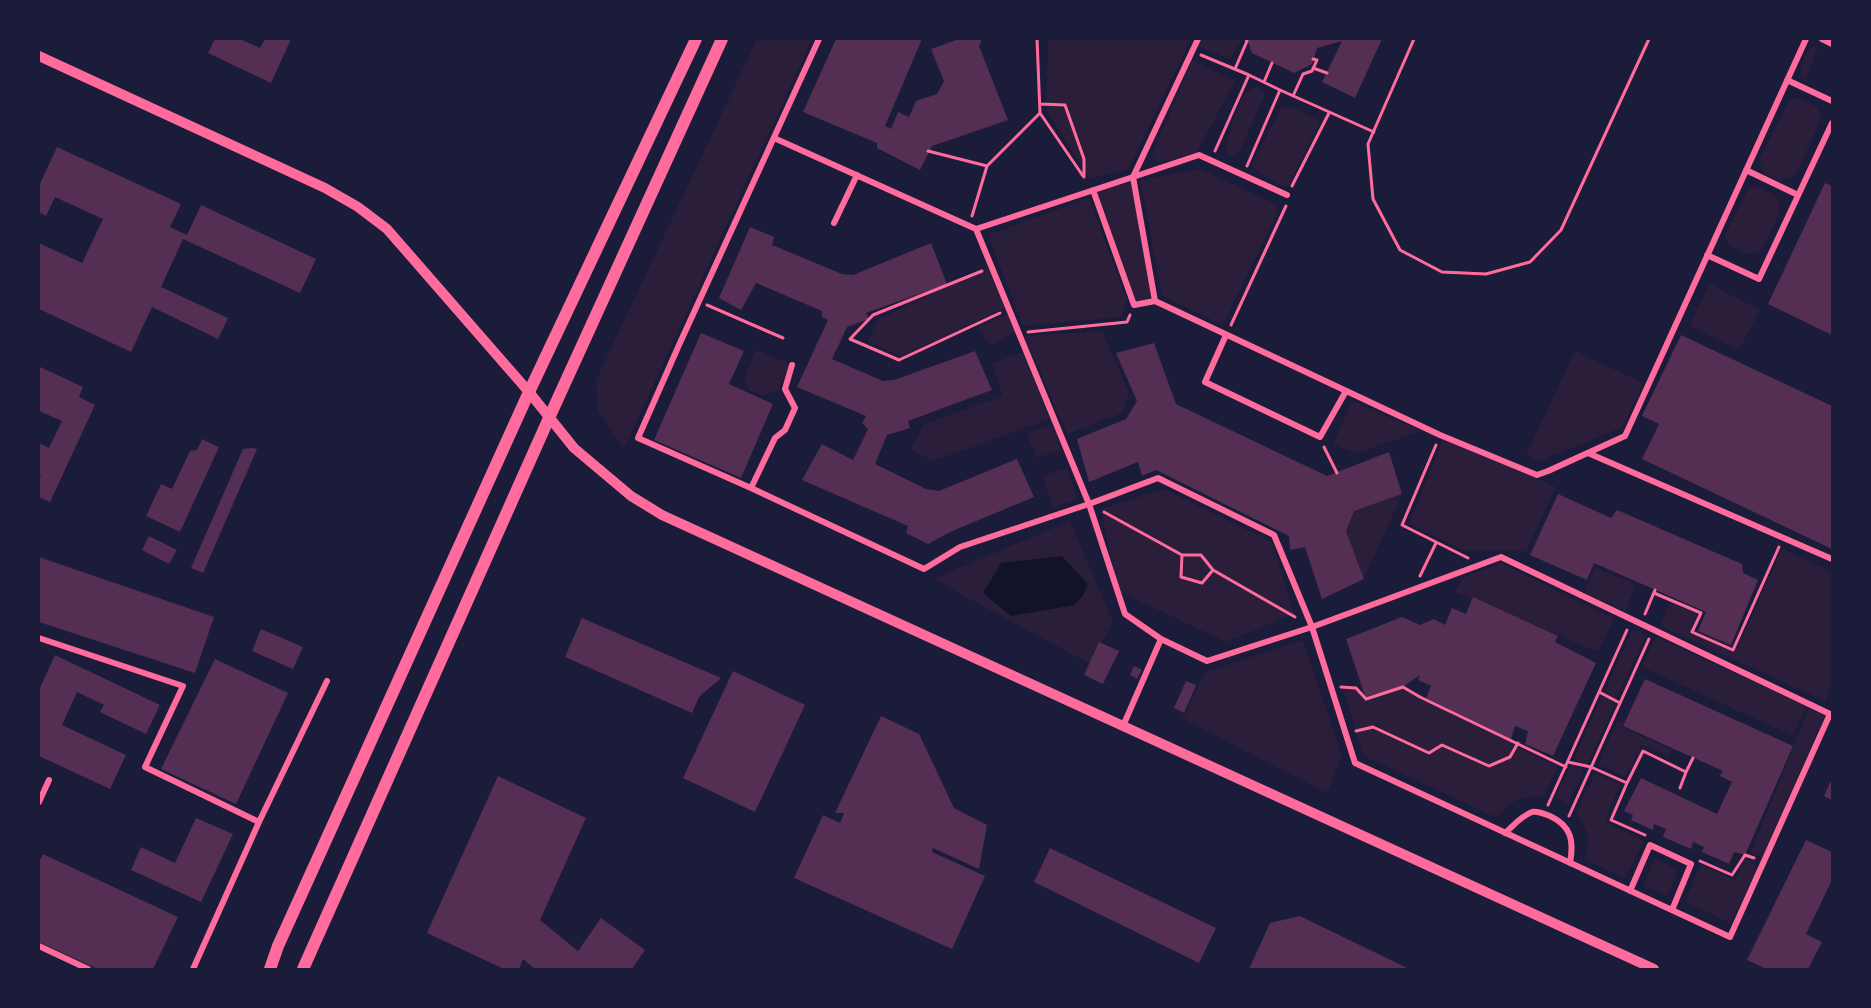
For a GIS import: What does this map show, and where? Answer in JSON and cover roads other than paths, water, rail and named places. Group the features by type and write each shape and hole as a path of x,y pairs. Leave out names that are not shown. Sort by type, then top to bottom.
{"main road":[{"path":"266,969 529,392 696,39"},
{"path":"303,969 549,418 722,39"},
{"path":"270,969 278,946"}],"street":[{"path":"819,39 638,438 924,569 960,547 1089,504 1158,478 1274,536 1312,627 1355,763 1730,938 1831,712 1631,620 1502,557 1312,627 1206,661 1161,639 1125,614 1089,504 976,229"},
{"path":"1155,301 1133,177 1198,39"},
{"path":"1093,190 1134,305 1155,301 1440,435 1538,475 1625,436 1806,39"},
{"path":"1822,39 1832,44"},
{"path":"39,56 324,188 358,207 387,229 529,392 574,448 631,496 662,515 1654,969"},
{"path":"1787,80 1832,100"},
{"path":"1707,255 1759,279 1832,123"},
{"path":"774,138 976,229 1199,155 1287,195"},
{"path":"1746,170 1798,195"},
{"path":"834,223 857,175"},
{"path":"1226,335 1205,382 1320,437 1346,391"},
{"path":"751,488 774,438 785,430 795,408 785,389 792,365"},
{"path":"1588,453 1832,559"},
{"path":"39,638 183,686 145,767 259,822"},
{"path":"1123,726 1161,639"},
{"path":"193,969 259,822 327,681"},
{"path":"39,802 49,780"},
{"path":"1505,833 1533,812 1545,813 1565,825 1572,836 1573,849 1570,863"},
{"path":"1630,891 1650,845 1690,864 1672,910"},
{"path":"39,946 88,969"}]}
